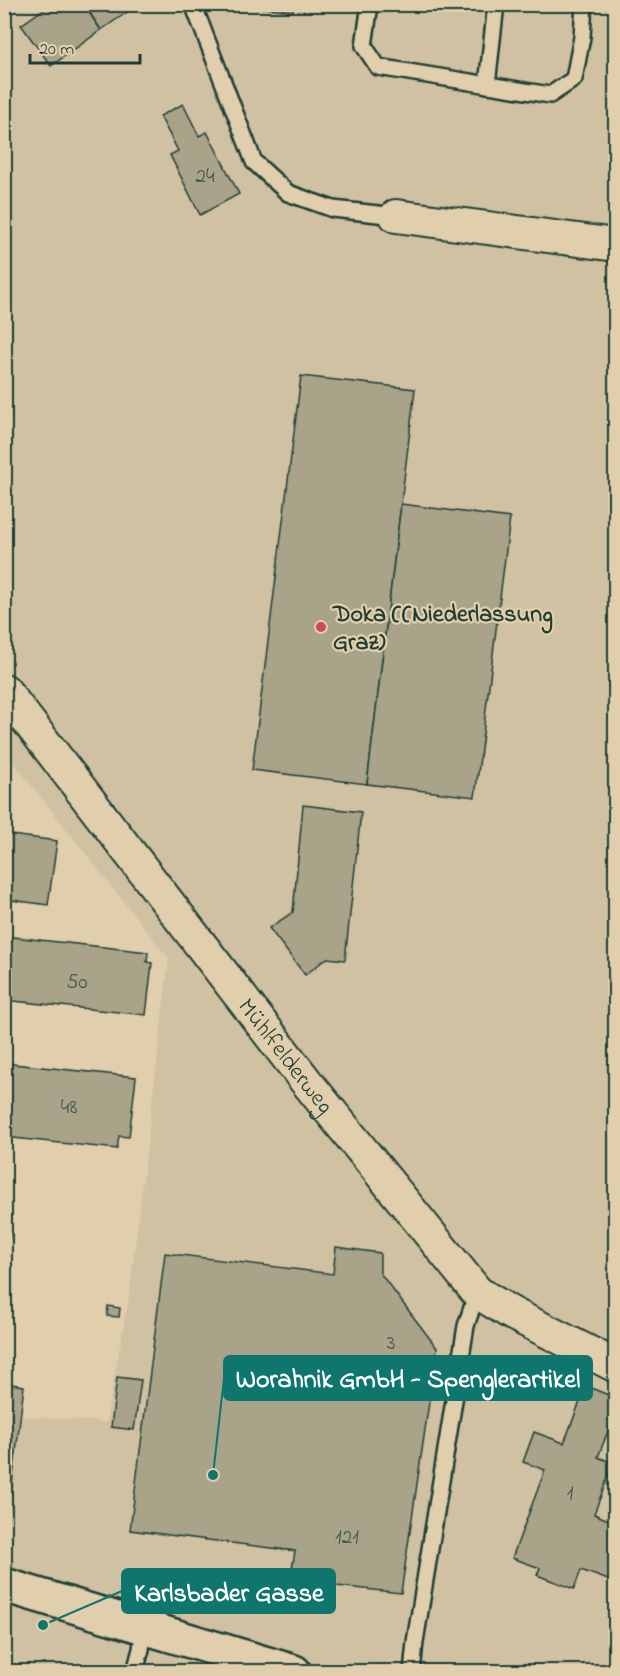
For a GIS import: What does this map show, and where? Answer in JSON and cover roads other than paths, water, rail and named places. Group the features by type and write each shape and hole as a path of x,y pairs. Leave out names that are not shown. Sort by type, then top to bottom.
{"main road":[{"path":"4,1585 294,1671"}],"street":[{"path":"396,216 615,245"},
{"name":"Mühlfelderweg","path":"4,690 305,1080 477,1292 511,1313 615,1366"}],"lane":[{"path":"193,4 254,162 288,194 333,209 396,216"},
{"path":"370,4 364,46 378,67 550,95 574,79 582,37 584,4"},
{"path":"487,85 496,4"},
{"path":"412,1671 466,1326 477,1292"},
{"path":"135,1671 144,1628"}],"place":[{"name":"Doka ((Niederlassung Graz)","path":"321,627"},
{"name":"Worahnik GmbH - Spenglerartikel","path":"213,1475"},
{"name":"Karlsbader Gasse","path":"43,1625"}]}
